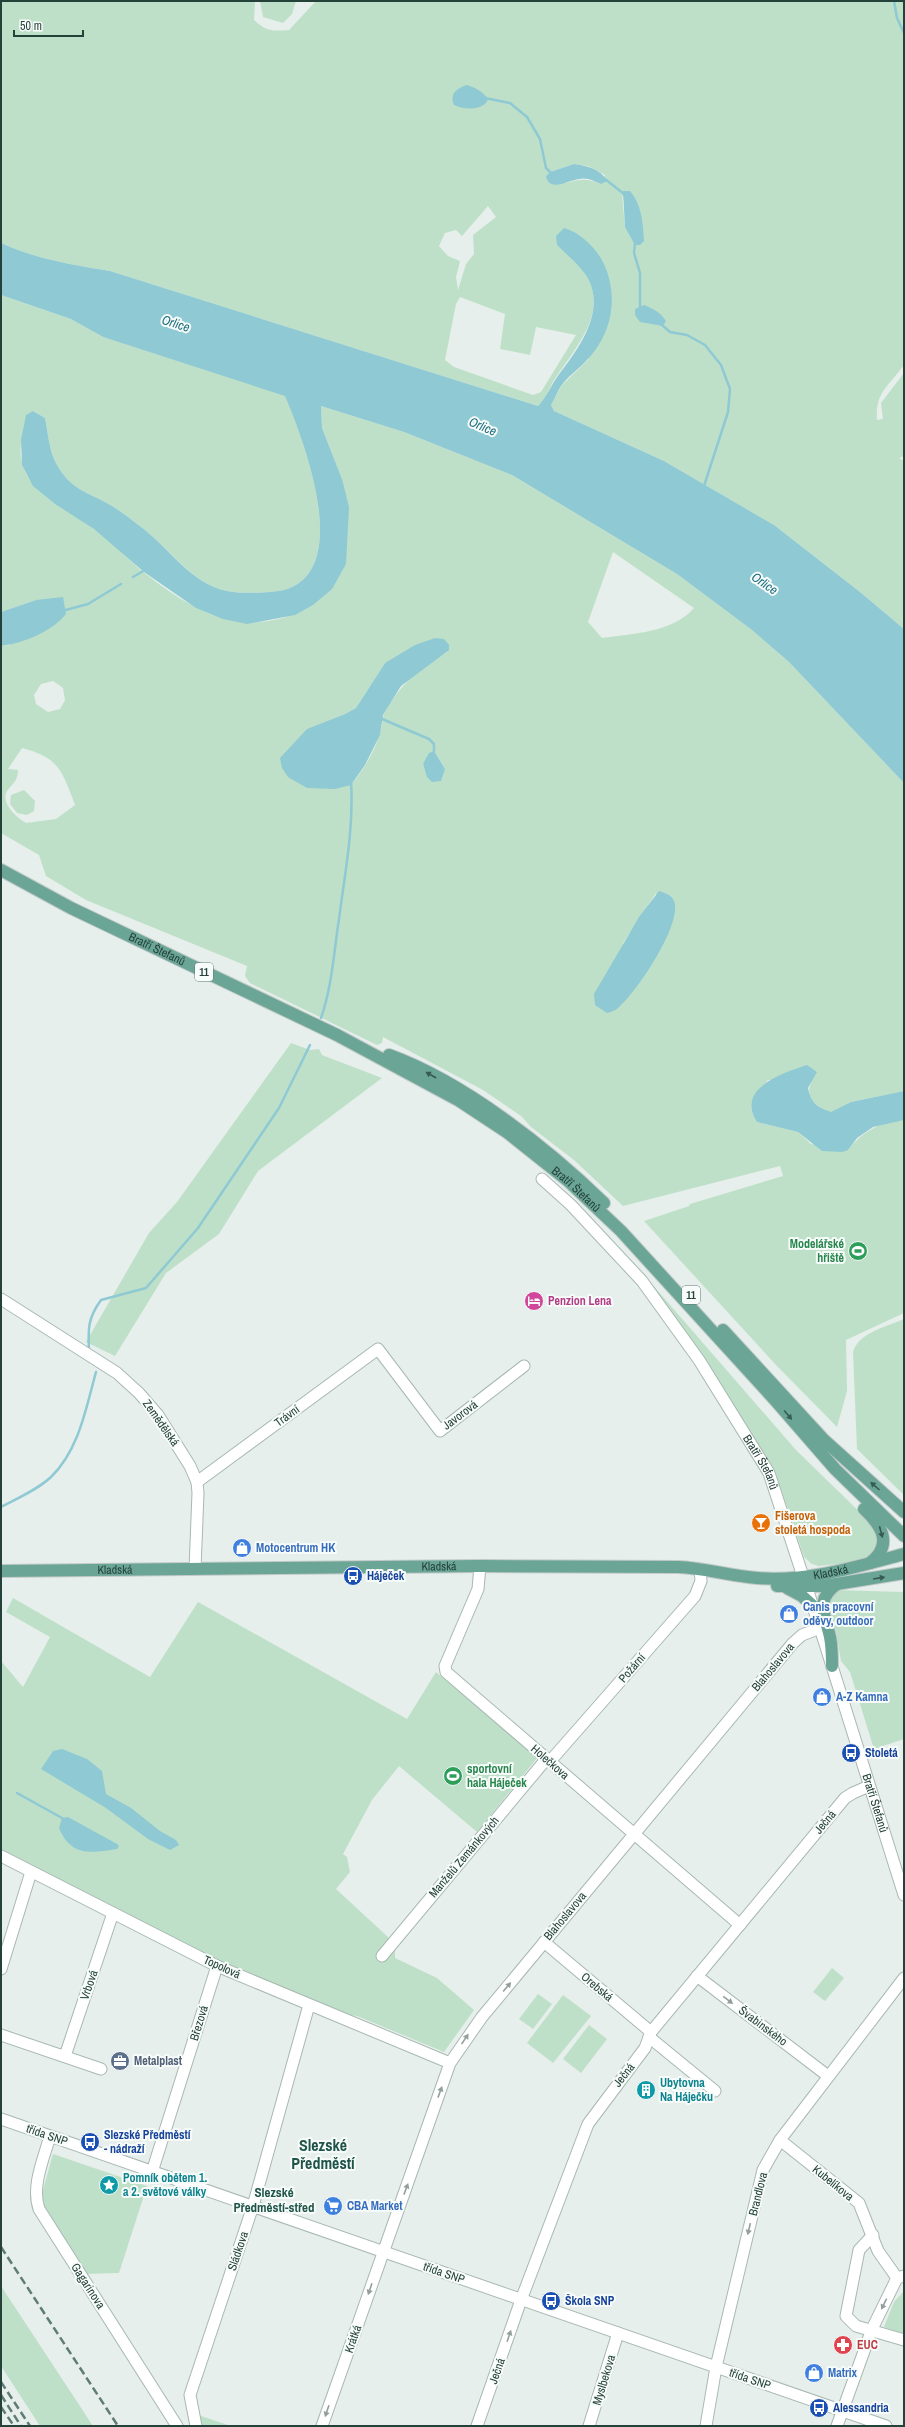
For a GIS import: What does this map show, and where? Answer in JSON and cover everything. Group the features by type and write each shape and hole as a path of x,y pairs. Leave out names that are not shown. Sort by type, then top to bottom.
{"main road":[{"name":"Bratří Štefanů","path":"1,870 71,908 337,1035 458,1100 508,1134 567,1180 621,1231 775,1400 824,1457 904,1536"},
{"name":"Bratří Štefanů","path":"337,1035 393,1056 465,1094 521,1133 582,1182 624,1223 824,1440 904,1512"},
{"path":"824,1457 843,1487 880,1527 882,1545 879,1554 870,1564"},
{"name":"Kladská","path":"756,1578 786,1587 903,1554"},
{"name":"Kladská","path":"1,1571 480,1566 700,1569 756,1578 837,1584 904,1572"},
{"path":"832,1666 831,1638 823,1608 825,1596 837,1584"},
{"path":"786,1587 802,1596 814,1607"}],"street":[{"name":"Bratří Štefanů","path":"542,1179 576,1211 642,1281 699,1360 769,1473 814,1607 904,1895"},
{"name":"Zemědělská","path":"1,1299 117,1373 139,1393 158,1415 190,1466 197,1482 198,1493 195,1569"},
{"name":"Trávní","path":"197,1482 378,1349"},
{"name":"Javorová","path":"378,1349 440,1431 524,1366"},
{"name":"Holečkova","path":"480,1566 478,1589 444,1669 740,1925"},
{"name":"Požární","path":"548,1760 695,1596 701,1581 700,1569"},
{"name":"Blahoslavova","path":"383,2252 450,2063 470,2032 793,1643 802,1635 820,1628"},
{"name":"Manželů Zemánkových","path":"382,1956 543,1763 548,1760"},
{"name":"Ječná","path":"478,2426 521,2300 586,2128 600,2106 645,2048 650,2034 697,1976 845,1798 853,1792 869,1786"},
{"name":"Topolová","path":"1,1856 217,1966 450,2063"},
{"path":"1,1969 31,1872"},
{"name":"Vrbová","path":"64,2056 113,1913"},
{"name":"Orebská","path":"544,1942 716,2091"},
{"name":"Březová","path":"152,2172 217,1966"},
{"name":"Švabinského","path":"697,1976 828,2076"},
{"name":"Brandlova","path":"706,2426 716,2367 763,2170 780,2140 904,1978"},
{"name":"Sládkova","path":"196,2426 190,2395 253,2206 309,2005"},
{"path":"1,2035 101,2069"},
{"name":"třída SNP","path":"1,2119 886,2426"},
{"name":"Gagarinova","path":"50,2136 37,2186 36,2201 39,2209 178,2426"},
{"name":"Kubelíkova","path":"780,2140 859,2203 873,2235 878,2251 900,2277 872,2329 837,2426"},
{"path":"873,2235 859,2250 846,2316 856,2326 872,2329 904,2340"},
{"name":"Krátká","path":"322,2426 383,2252"},
{"name":"Myslbekova","path":"589,2426 618,2333"}],"green space":[{"path":"1,1 255,1 254,20 266,29 278,31 289,30 316,1 904,1 904,365 881,396 878,403 877,420 883,419 881,403 904,373 904,456 899,458 904,461 904,629 860,592 774,525 664,461 554,411 551,405 562,385 588,360 611,287 568,256 583,272 592,287 594,303 591,318 575,349 538,406 110,271 68,264 14,249 1,243","holes":["574,164 588,166 605,175 601,184 587,180 551,184 546,176 550,172","622,195 640,245 625,227","488,206 496,217 473,235 474,254 466,264 458,290 456,277 460,261 448,256 439,246 445,233 456,230 462,236","460,297 505,314 500,349 530,355 536,327 576,335 541,392 533,395 454,367 445,360 456,304"]},
{"path":"260,1 296,1 292,14 283,23 263,17"},
{"path":"1,295 71,319 103,337 285,395 304,445 313,477 319,510 320,540 313,566 297,584 270,592 244,593 225,591 208,584 197,577 131,519 112,506 80,489 68,479 54,458 50,447 45,418 33,411 24,431 20,451 21,459 28,477 35,486 53,502 100,534 142,571 162,586 182,600 202,610 223,618 244,622 266,621 289,616 313,605 342,479 322,428 321,406 404,432 512,475 677,574 752,630 789,662 904,783 904,1091 851,1102 831,1113 816,1105 810,1097 809,1092 812,1081 768,1080 755,1095 751,1104 753,1115 757,1122 798,1132 811,1144 848,1150 859,1138 880,1125 904,1120 904,1313 846,1340 847,1391 837,1427 777,1366 644,1221 689,1206 690,1204 783,1176 780,1166 623,1206 574,1160 531,1127 521,1116 483,1090 383,1037 382,1043 377,1045 250,983 245,976 247,966 86,900 46,876 39,855 1,833 1,646 10,645 36,600 1,612","holes":["613,552 694,608 686,616 664,627 626,635 602,638 588,622","447,652 419,671 396,695 384,714 378,741 364,767 351,785 308,729 356,708 385,663","53,681 63,688 65,700 60,709 48,712 36,704 34,695 41,684","22,748 44,756 52,761 63,775 75,805 56,819 26,823 10,810 5,796 16,779 18,770 8,769","434,751 445,769 425,770 423,764","656,893 663,945 634,990 623,943"]},
{"path":"24,790 35,801 34,811 27,815 17,813 10,804 11,795"},
{"path":"291,1043 310,1050 319,1049 322,1055 382,1078 258,1171 219,1234 166,1273 115,1356 86,1342 149,1233 177,1202"},
{"path":"631,1260 796,1450 872,1524 878,1541 877,1550 864,1561 819,1566 812,1564 804,1557 776,1474 689,1342"},
{"path":"904,1319 904,1495 857,1449 853,1352 856,1345 867,1335"},
{"path":"834,1590 904,1592 904,1739 874,1749 850,1672 841,1661 836,1631 826,1605"},
{"path":"13,1598 150,1677 198,1602 407,1719 436,1672 538,1757 477,1832 399,1766 372,1800 343,1854 347,1857 350,1872 336,1889 388,1937 395,1949 395,1958 437,1978 474,2010 444,2052 357,2016 344,2014 212,1958 1,1850 1,1661 23,1687 50,1637 6,1612"},
{"path":"832,1968 844,1978 825,2001 813,1992"},
{"path":"538,1994 552,2004 533,2029 519,2019"},
{"path":"563,1995 591,2016 553,2063 527,2043"},
{"path":"589,2025 607,2039 581,2073 563,2059"},
{"path":"53,2154 147,2186 119,2273 85,2274 47,2215 41,2197"},
{"path":"1,2286 93,2426 40,2426 1,2366"},
{"path":"904,2291 904,2334 884,2327 894,2302"},
{"path":"198,2415 231,2426 201,2426"}],"water":[{"path":"467,85 483,94 488,99 486,103 482,106 473,108 463,108 454,105 453,95 457,90"},
{"path":"574,164 589,167 597,171 607,181 601,184 582,179 555,185 548,181 546,176 550,172"},
{"path":"623,191 630,191 639,208 644,241 640,245 635,245 625,227"},
{"name":"Orlice","path":"564,228 582,237 601,258 609,277 612,302 607,327 596,350 561,386 551,405 554,411 664,461 774,525 860,592 904,629 904,783 789,662 752,630 677,574 512,475 404,432 321,406 322,428 342,479 349,507 346,564 332,589 313,605 295,615 247,624 223,619 196,608 144,572 94,529 55,504 33,486 22,465 21,440 26,415 33,411 45,418 50,447 56,463 74,485 112,506 131,519 151,535 187,569 207,584 225,591 251,593 270,592 297,584 313,566 320,540 319,510 313,477 304,446 285,396 103,337 71,319 1,295 1,243 14,249 68,264 110,271 538,406 576,351 589,326 593,313 594,300 591,287 585,274 557,245 556,236"},
{"path":"644,305 654,309 661,315 666,321 663,326 640,322 635,315 635,309"},
{"path":"63,597 66,614 53,626 36,636 10,645 1,646 1,612 36,600"},
{"path":"435,638 444,639 449,645 449,650 401,686 383,715 380,735 365,765 351,785 335,789 307,788 288,777 282,768 280,758 307,729 356,708 385,663 415,645"},
{"path":"434,751 445,769 441,781 432,782 427,777 423,764 429,753"},
{"path":"659,891 666,893 674,901 675,912 672,925 656,958 636,988 618,1008 607,1013 595,1005 594,994 639,917"},
{"path":"807,1065 817,1072 808,1088 815,1104 822,1108 831,1112 851,1102 904,1091 904,1120 873,1127 857,1138 848,1150 842,1152 822,1151 798,1132 757,1122 752,1110 752,1100 764,1084 774,1078"},
{"path":"62,1749 87,1759 102,1771 106,1794 131,1808 160,1831 176,1840 179,1845 170,1850 148,1839 106,1808 41,1769 53,1751"},
{"path":"68,1817 119,1846 117,1849 90,1852 76,1848 69,1844 59,1828 62,1818"}],"waterway":[{"path":"894,1 897,18 904,33"},
{"path":"485,98 510,103 527,117 540,139 546,168 552,174"},
{"path":"605,179 624,194"},
{"path":"635,243 634,253 640,273 640,307"},
{"path":"662,325 670,332 687,335 705,345 721,365 730,389 728,412 704,486"},
{"path":"133,577 145,570"},
{"path":"62,611 88,604 121,584"},
{"path":"382,719 429,739 434,744 434,751"},
{"path":"321,1018 328,994 346,867 351,816 351,781"},
{"path":"89,1350 91,1318 101,1300 146,1288 198,1228 279,1108 310,1045"},
{"path":"1,1507 40,1486 61,1466 75,1441 80,1428 96,1372"},
{"path":"17,1793 62,1818"}],"railway":[{"path":"1,2247 118,2426"},
{"path":"1,2382 30,2426"},
{"path":"1,2395 21,2426"},
{"path":"1,2407 14,2426"}],"place":[{"name":"Modelářské hřiště","path":"858,1251"},
{"name":"Penzion Lena","path":"534,1301"},
{"name":"Fišerova stoletá hospoda","path":"761,1523"},
{"name":"Motocentrum HK","path":"242,1548"},
{"name":"Háječek","path":"353,1576"},
{"name":"Canis pracovní oděvy, outdoor","path":"789,1614"},
{"name":"A-Z Kamna","path":"822,1697"},
{"name":"Stoletá","path":"851,1753"},
{"name":"sportovní hala Háječek","path":"453,1776"},
{"name":"Metalplast","path":"120,2061"},
{"name":"Ubytovna Na Háječku","path":"646,2090"},
{"name":"Slezské Předměstí - nádraží","path":"90,2142"},
{"name":"Pomník obětem 1. a 2. světové války","path":"109,2185"},
{"name":"CBA Market","path":"333,2206"},
{"name":"Škola SNP","path":"551,2301"},
{"name":"EUC","path":"843,2345"},
{"name":"Matrix","path":"814,2373"},
{"name":"Alessandria","path":"819,2408"}],"district":[{"name":"Slezské Předměstí","path":"323,2154"},
{"name":"Slezské Předměstí-střed","path":"274,2200"}]}
